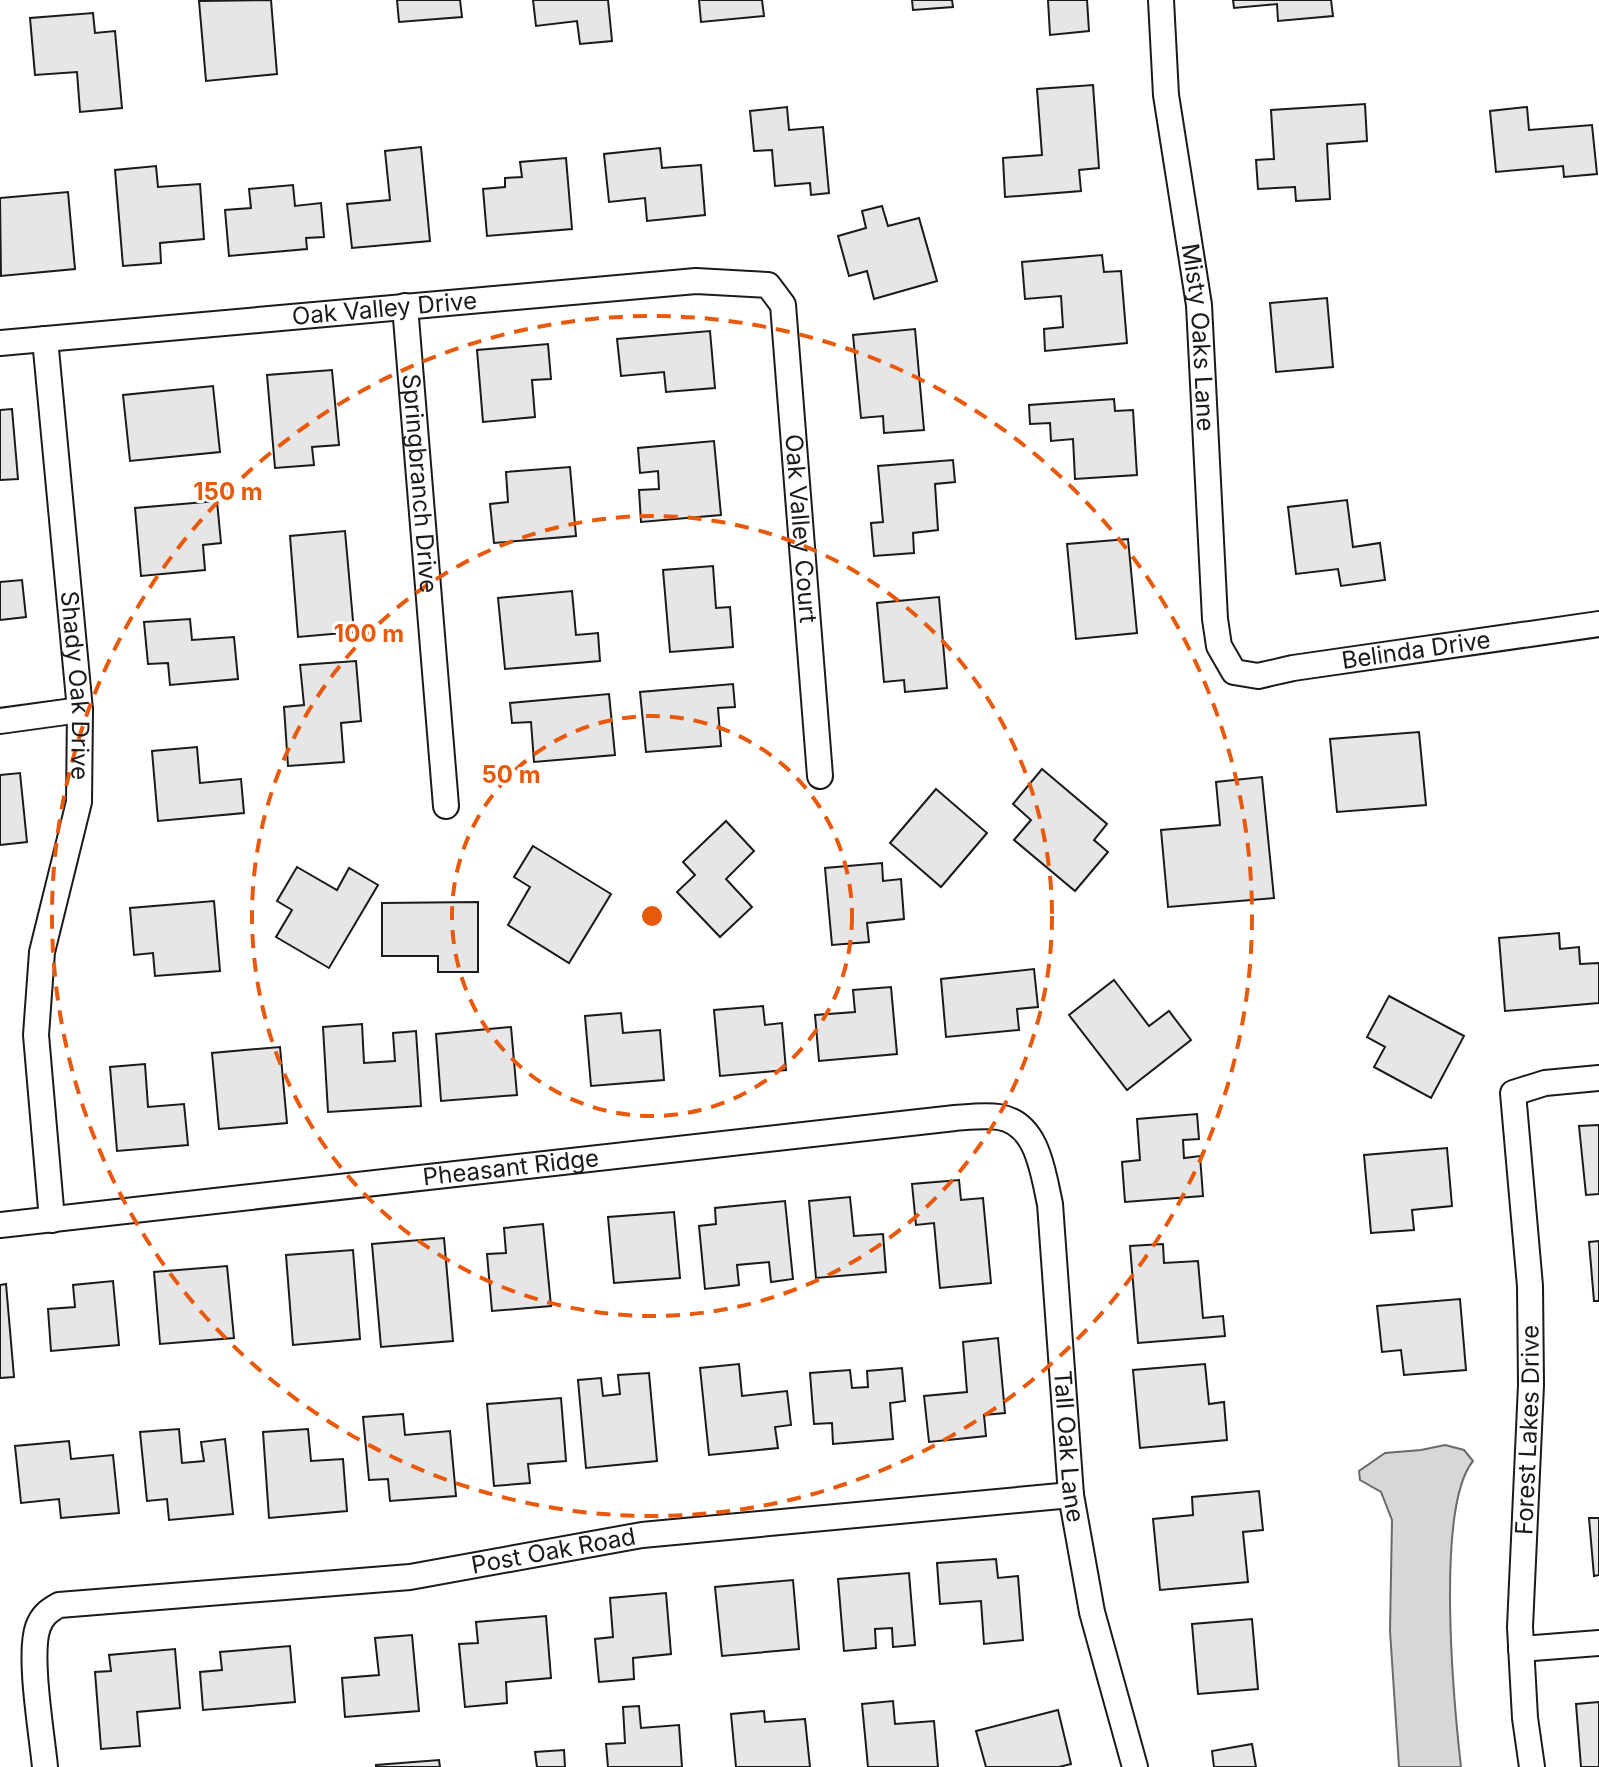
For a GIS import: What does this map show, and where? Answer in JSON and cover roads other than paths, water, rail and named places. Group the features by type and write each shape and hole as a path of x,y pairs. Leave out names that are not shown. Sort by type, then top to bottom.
{"street":[{"name":"Misty Oaks Lane","path":"1161,0 1166,95 1199,305 1215,619 1219,646 1234,672"},
{"name":"Oak Valley Drive","path":"0,343 696,281 768,285"},
{"name":"Oak Valley Court","path":"768,285 783,305 820,776"},
{"name":"Springbranch Drive","path":"405,306 446,806"},
{"name":"Shady Oak Drive","path":"45,339 80,710 79,802 42,952 36,1035 52,1220"},
{"name":"Belinda Drive","path":"1234,672 1258,676 1293,668 1599,624"},
{"path":"0,721 80,710"},
{"name":"Forest Lakes Drive","path":"1532,1767 1525,1718 1520,1627 1531,1385 1530,1286 1513,1093 1545,1083 1599,1078"},
{"name":"Pheasant Ridge","path":"0,1225 955,1118 998,1116 1014,1121 1020,1127"},
{"name":"Tall Oak Lane","path":"1020,1127 1027,1132 1040,1159 1050,1204 1071,1495 1092,1612 1135,1767"},
{"name":"Post Oak Road","path":"45,1767 34,1643 41,1620 47,1611 59,1605 410,1577 642,1535 1071,1495"},
{"path":"1521,1649 1599,1643"}]}
